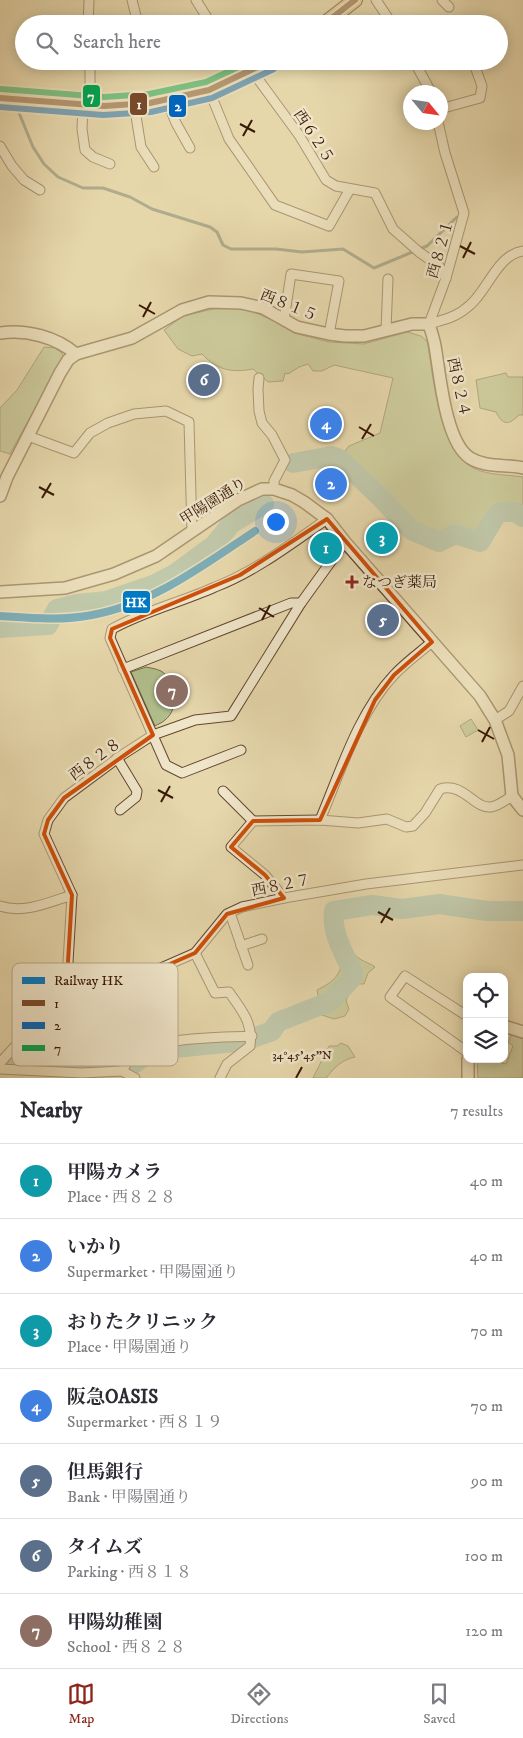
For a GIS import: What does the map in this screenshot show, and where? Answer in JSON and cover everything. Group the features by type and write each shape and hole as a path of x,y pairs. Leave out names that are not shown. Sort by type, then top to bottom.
{"main road":[{"path":"336,15 355,0"},
{"path":"0,98 86,105 150,103 209,90 253,70"}],"street":[{"path":"88,15 89,0"},
{"path":"132,0 136,15"},
{"path":"196,0 205,15"},
{"path":"376,0 386,15"},
{"path":"442,0 449,7"},
{"path":"89,70 82,129 85,150 93,157 110,164"},
{"name":"西６２５","path":"244,70 299,135 326,180 336,186 375,193 393,229 439,266 446,278"},
{"path":"419,70 427,85"},
{"path":"448,107 480,98 482,86 476,70"},
{"path":"209,90 229,139 275,205 329,226 350,189"},
{"path":"166,99 176,123 190,148"},
{"path":"134,104 141,148 154,167"},
{"name":"西８２１","path":"429,324 446,278 464,213 440,130"},
{"path":"0,146 12,166 24,180 40,190"},
{"name":"西８１５","path":"76,354 132,338 182,310 209,302 224,301 263,308 297,327 329,334 364,336 412,324 429,324 456,316 472,304 505,260 523,251"},
{"path":"284,320 291,274 338,281 329,334"},
{"path":"386,330 388,279"},
{"name":"西８２４","path":"429,324 435,345 443,399 455,436 465,454 471,459 482,463 523,468"},
{"path":"0,334 12,331 41,336 67,346 76,354 62,368 0,496"},
{"path":"259,378 259,411 262,423 272,435 286,460 274,481 274,489 292,495 326,520 480,696 495,720 508,755 512,796 523,810"},
{"path":"28,436 74,453 90,433 108,423 134,414 166,410 189,422 192,532"},
{"name":"甲陽園通り","path":"0,592 65,588 114,574 156,556 238,500 262,489 274,489"},
{"path":"241,750 182,773 166,765 110,638 112,629 216,587 240,575 268,560 326,520"},
{"name":"西８２８","path":"68,963 72,895 44,834 48,820 64,798 117,758 153,735 195,720 231,716 301,603 345,542"},
{"path":"123,669 290,603 301,603"},
{"path":"320,820 358,730 375,700 394,675 432,642"},
{"path":"495,720 509,711 523,686"},
{"path":"117,758 137,791 136,797 120,810"},
{"path":"223,790 253,821 320,820 358,822 387,819 406,827 413,826 425,813 440,788 449,786 461,791 484,807 492,807 512,796"},
{"path":"253,821 231,847 265,875 284,898"},
{"name":"西８２７","path":"172,963 195,953 226,914 242,907 366,884 523,865"},
{"path":"0,906 9,909 34,907 72,895"},
{"path":"230,913 248,965"},
{"path":"241,946 262,939"},
{"path":"195,953 215,994 229,992 244,1012 251,1030 250,1046 227,1064 220,1078"},
{"path":"463,1013 405,976 390,997 463,1049"},
{"path":"508,1027 523,1032"},
{"path":"178,1041 252,1036"},
{"name":"西８２８","path":"0,1064 12,1051"},
{"path":"468,1063 468,1078"},
{"path":"0,1064 52,1075 122,1072 135,1078"},
{"path":"122,1072 125,1066"}],"highlighted area":[{"path":"327,519 432,642 394,675 375,700 320,820 253,821 231,847 265,875 284,898 227,914 195,953 138,978 67,979 72,895 44,834 48,820 64,798 153,735 110,638 112,629 240,575"}],"green space":[{"path":"232,308 250,310 294,333 329,342 364,344 407,332 421,336 427,341 438,407 449,440 457,453 473,468 487,473 523,477 523,523 508,518 496,527 485,545 458,539 445,544 431,544 413,536 355,476 337,461 349,446 380,433 393,378 334,365 322,371 313,371 308,364 288,374 285,373 283,381 268,382 253,369 238,371 225,369 213,364 202,354 192,356 178,349 164,330 183,316 213,309"},
{"path":"44,347 55,348 62,353 63,357 10,454 0,451 0,408 17,390"},
{"path":"506,373 508,377 523,377 523,415 519,415 509,422 501,420 496,412 480,408 476,380"},
{"path":"146,667 159,670 166,675 175,695 175,702 170,715 155,726 131,672"},
{"path":"471,719 478,730 466,737 460,726"},
{"path":"350,952 375,967 368,973 364,984 351,988 346,1001 349,1009 345,1016 334,1019 322,1015 317,990 336,977 341,968 343,955"},
{"path":"511,1035 523,1038 523,1078 478,1078 477,1063 508,1063 513,1046 508,1042"},
{"path":"341,1043 348,1046 355,1057 338,1065 326,1078 313,1078 329,1046 337,1046"}],"waterway":[{"path":"17,108 33,147 44,164 58,177 83,188 103,188 130,197 152,209 210,227 217,232 223,245 231,249 276,249 302,252 343,249 374,268 427,246 457,217"},
{"path":"293,463 332,456 340,459 411,530 439,542 455,534 480,542 500,512 516,512 523,517"},
{"path":"0,628 48,625 57,609 77,604 106,601 153,585 176,573 214,545 231,524 264,504"},
{"path":"178,1048 245,1041 272,1031 278,1022 331,1001 352,978 353,973 336,935 334,911 372,905 402,909 439,904 487,911 523,911"},
{"path":"0,1064 12,1065"},
{"path":"42,1066 84,1068 131,1066"}],"rail line":[{"name":"HK","path":"0,616 69,618 114,610 136,602 178,581 255,531"}],"transit line":[{"name":"1","path":"336,15 355,0"},
{"name":"7","path":"1,89 104,97 149,94 206,82 232,70"},
{"name":"1","path":"0,98 104,106 150,103 209,90 251,70"},
{"name":"2","path":"0,107 103,115 151,112 212,98 272,70"}],"place":[{"name":"タイムズ","path":"204,380"},
{"name":"阪急OASIS","path":"326,424"},
{"name":"いかり","path":"331,484"},
{"name":"おりたクリニック","path":"382,538"},
{"name":"甲陽カメラ","path":"326,548"},
{"name":"なつぎ薬局","path":"352,582"},
{"name":"但馬銀行","path":"383,620"},
{"name":"甲陽幼稚園","path":"172,691"}]}
